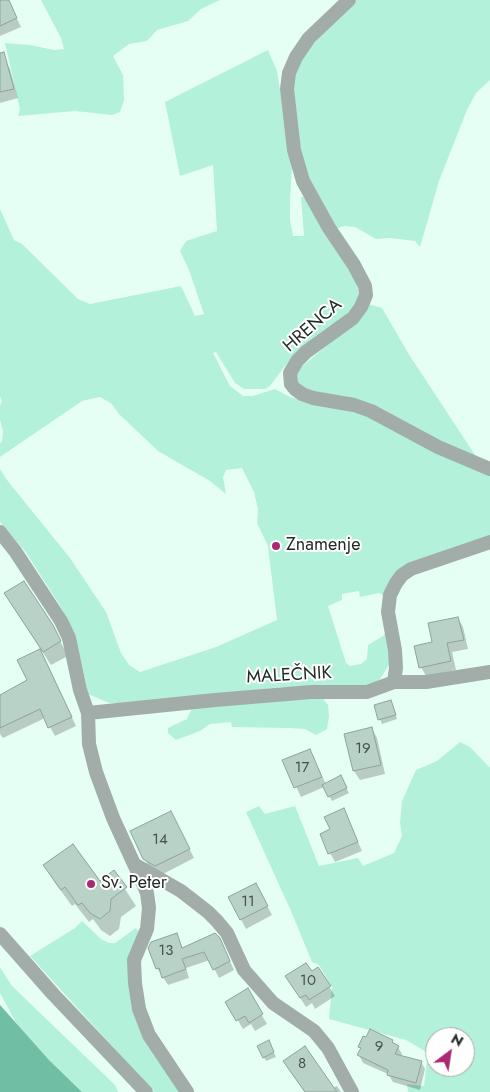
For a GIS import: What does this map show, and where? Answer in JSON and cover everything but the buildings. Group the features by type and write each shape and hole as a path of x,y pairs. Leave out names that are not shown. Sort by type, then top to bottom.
{"street":[{"name":"HRENCA","path":"349,0 310,38 296,57 289,73 287,89 294,150 303,181 329,228 354,265 365,286 366,295 362,307 353,318 306,352 297,361 290,373 291,384 302,394 313,398 354,405 371,411 438,447 490,469"},
{"path":"0,532 15,551 61,621 69,638 80,690 88,713 89,744 96,772 113,818 147,893 149,908 147,929 134,960 139,1009 149,1034 187,1092"},
{"path":"394,682 396,668 388,612 390,595 396,583 402,575 411,569 490,542"},
{"name":"MALEČNIK","path":"88,713 311,692 367,692 394,682 426,682 490,672"},
{"path":"134,864 181,891 217,921 227,933 244,970 273,1003 314,1030 328,1048 352,1092"},
{"path":"0,934 53,994 146,1092"}],"shaded area":[{"path":"41,0 220,0 201,9 188,21 157,30 147,41 129,44 113,56 123,75 124,100 120,112 112,115 75,111 18,116 20,109 5,43 30,45 54,50 64,49 61,38"},
{"path":"357,0 490,0 490,80 476,93 467,110 439,181 420,247 415,241 390,238 376,239 355,227 344,226 332,230 311,183 301,153 292,83 297,67 313,44"},
{"path":"268,50 277,71 292,166 290,220 293,236 304,236 301,197 306,197 323,232 352,272 357,283 359,297 356,306 308,348 291,358 270,386 265,389 244,389 235,383 216,352 213,353 230,386 243,396 253,396 275,389 290,397 310,402 352,408 490,475 490,536 420,560 385,596 379,593 360,597 359,591 342,594 342,600 328,606 346,663 350,666 361,664 367,659 368,645 386,632 391,652 389,665 378,682 363,688 282,687 136,703 109,703 88,694 81,661 69,622 25,551 0,522 0,469 70,558 106,612 121,653 129,665 140,672 216,647 277,620 268,546 257,523 258,509 254,492 242,468 226,470 223,477 226,494 210,481 158,451 119,414 111,403 100,397 82,401 0,457 0,443 2,442 3,431 0,420 2,401 0,397 0,209 14,240 22,244 78,299 90,304 181,286 195,316 204,314 189,270 180,251 186,241 217,231 213,165 180,176 165,102"},
{"path":"368,304 382,308 408,353 477,458 298,388 295,374 300,368 360,318"},
{"path":"297,697 323,699 328,705 327,729 316,735 305,729 232,727 231,722 210,724 200,731 176,740 168,733 168,728 187,719 192,708"},
{"path":"460,742 470,747 490,768 490,1092 408,1092 407,1084 424,1086 425,1077 475,1077 475,1027 425,1027 425,1051 406,1040 329,1019 332,987 319,965 312,962 246,812 259,806 265,814 295,806 319,866 358,858 363,866 394,853 402,836 400,823 402,801 416,770 437,761"},
{"path":"82,921 101,939 109,943 115,943 136,928 140,933 130,989 180,1092 154,1092 30,956 75,928"},
{"path":"0,967 12,986 115,1085 118,1092 82,1092 49,1060 18,1026 0,993"},
{"path":"0,1005 49,1060 82,1092 0,1092"}],"place":[{"name":"Znamenje","path":"276,546"},
{"name":"Sv. Peter","path":"91,884"}]}
